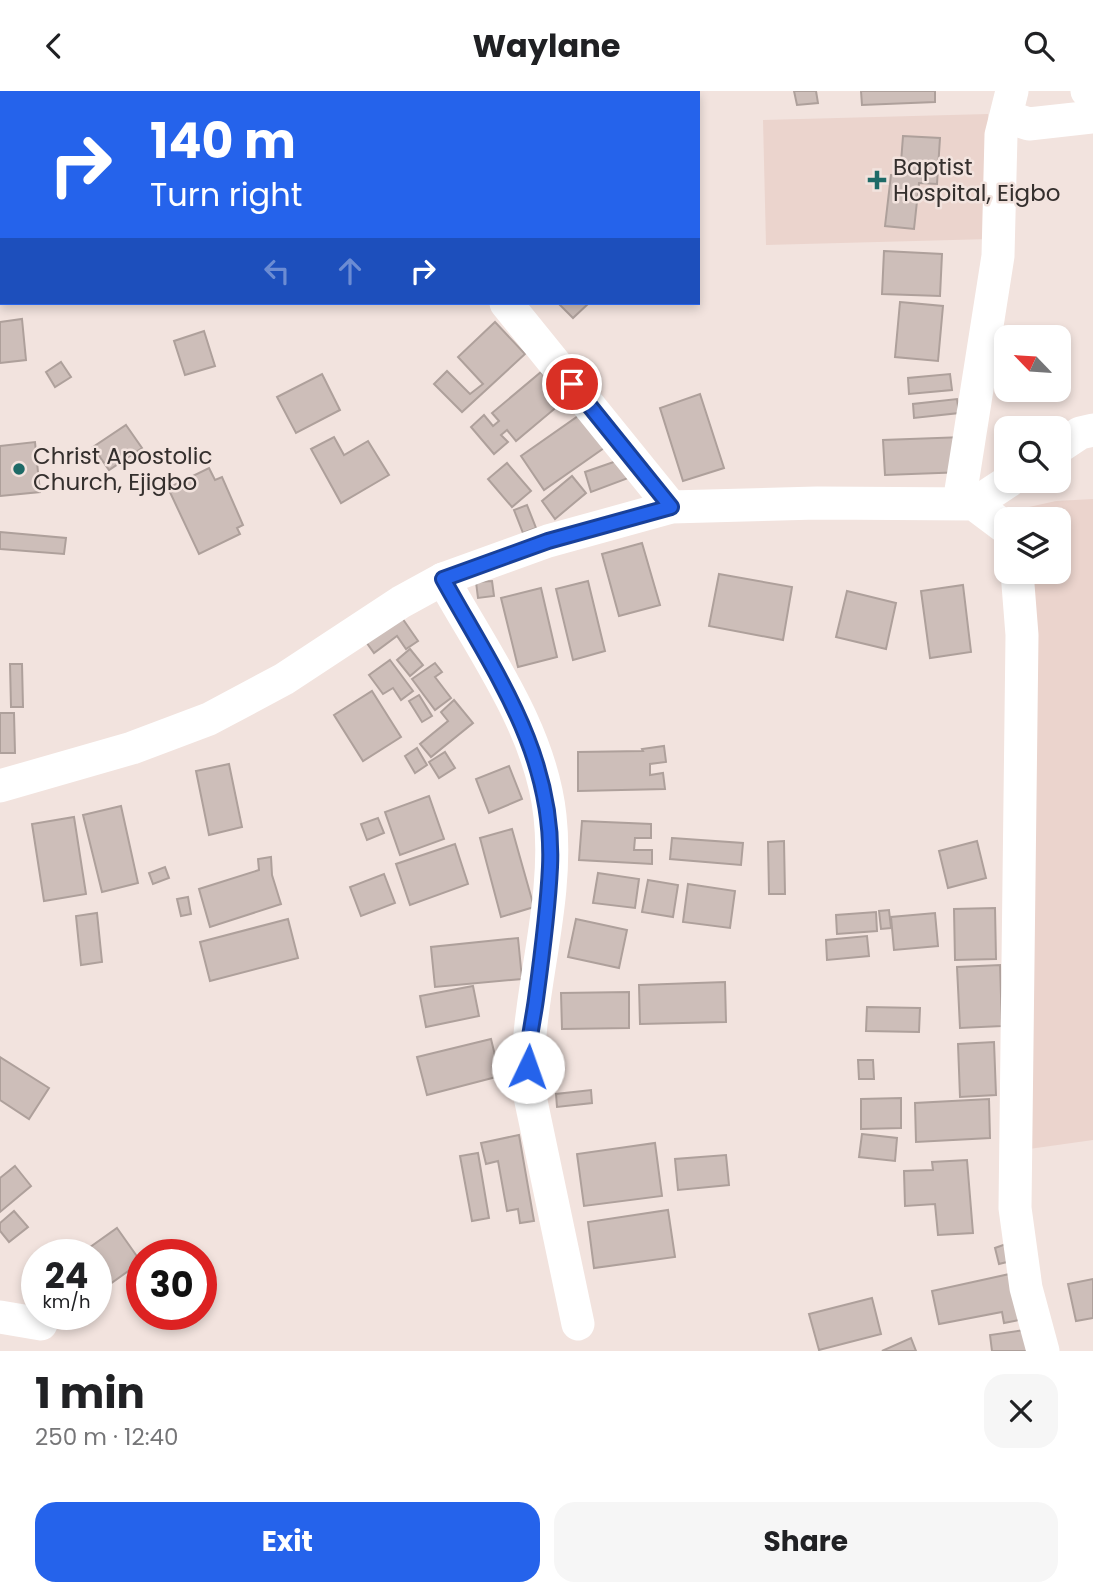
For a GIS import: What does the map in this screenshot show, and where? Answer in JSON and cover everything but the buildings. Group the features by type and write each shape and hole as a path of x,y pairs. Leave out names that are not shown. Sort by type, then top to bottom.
{"street":[{"path":"1087,91 1093,96"},
{"path":"1009,104 1029,124 1093,117"},
{"path":"967,504 998,256 999,166 1009,104"},
{"path":"508,305 671,507"},
{"path":"1071,439 1080,433 1093,430"},
{"path":"0,786 132,748 209,719 284,679 401,602 443,579 548,541 671,507 967,504 994,490"},
{"path":"967,504 994,521"},
{"path":"443,579 527,731 542,774 551,816 550,868 536,1001 527,1047 528,1087 578,1324"},
{"path":"1018,584 1022,635 1015,1208 1026,1288 1043,1351"},
{"path":"0,1317 21,1321"}],"shaded area":[{"name":"Baptist Hospital, Eigbo","path":"988,114 990,239 766,245 763,120"},
{"path":"1093,499 1093,1140 1029,1149 1029,584 1071,584 1071,507 1029,507 1056,501"}],"place":[{"name":"Baptist Hospital, Eigbo","path":"877,180"},
{"name":"Christ Apostolic Church, Ejigbo","path":"19,469"}],"route":[{"path":"528,1067 527,1047 536,1001 550,868 551,816 542,774 527,731 443,579 548,541 671,507 572,384"}]}
